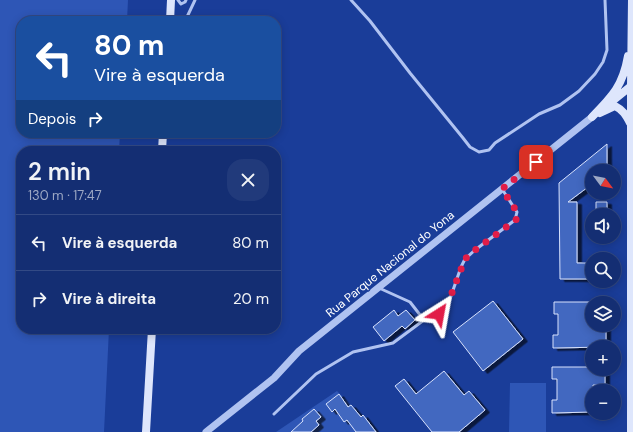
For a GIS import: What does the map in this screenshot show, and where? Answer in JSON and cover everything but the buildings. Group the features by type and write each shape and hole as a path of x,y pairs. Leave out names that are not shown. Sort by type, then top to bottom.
{"main road":[{"path":"170,16 171,0"},
{"path":"631,432 632,0"},
{"path":"592,117 609,100 620,84 632,35"},
{"path":"592,117 631,86"},
{"path":"592,117 615,106 620,108 626,114 632,126"},
{"path":"146,432 152,334"}],"street":[{"name":"Rua Parque Nacional do Yona","path":"206,432 274,378 299,351 592,117"}],"lane":[{"path":"178,0 181,4 186,0"},
{"path":"187,16 195,0"},
{"path":"351,0 370,21 462,138 470,147 479,152 489,150 495,144 539,114 560,105 579,91 594,74 603,62 607,50 605,0"},
{"path":"274,414 316,374 353,352 393,343 424,320 439,314 446,306 450,298 465,259 516,220 517,212 502,189"},
{"path":"378,287 405,298 424,320"}],"shaded area":[{"path":"0,0 128,0 127,16 16,16 16,138 120,138 119,146 16,146 16,334 109,334 104,432 0,432"},
{"path":"510,383 546,383 546,432 509,432"},
{"path":"337,391 376,432 276,432"}],"route":[{"path":"439,314 446,306 450,298 465,259 516,220 517,212 502,189 536,162"}]}
